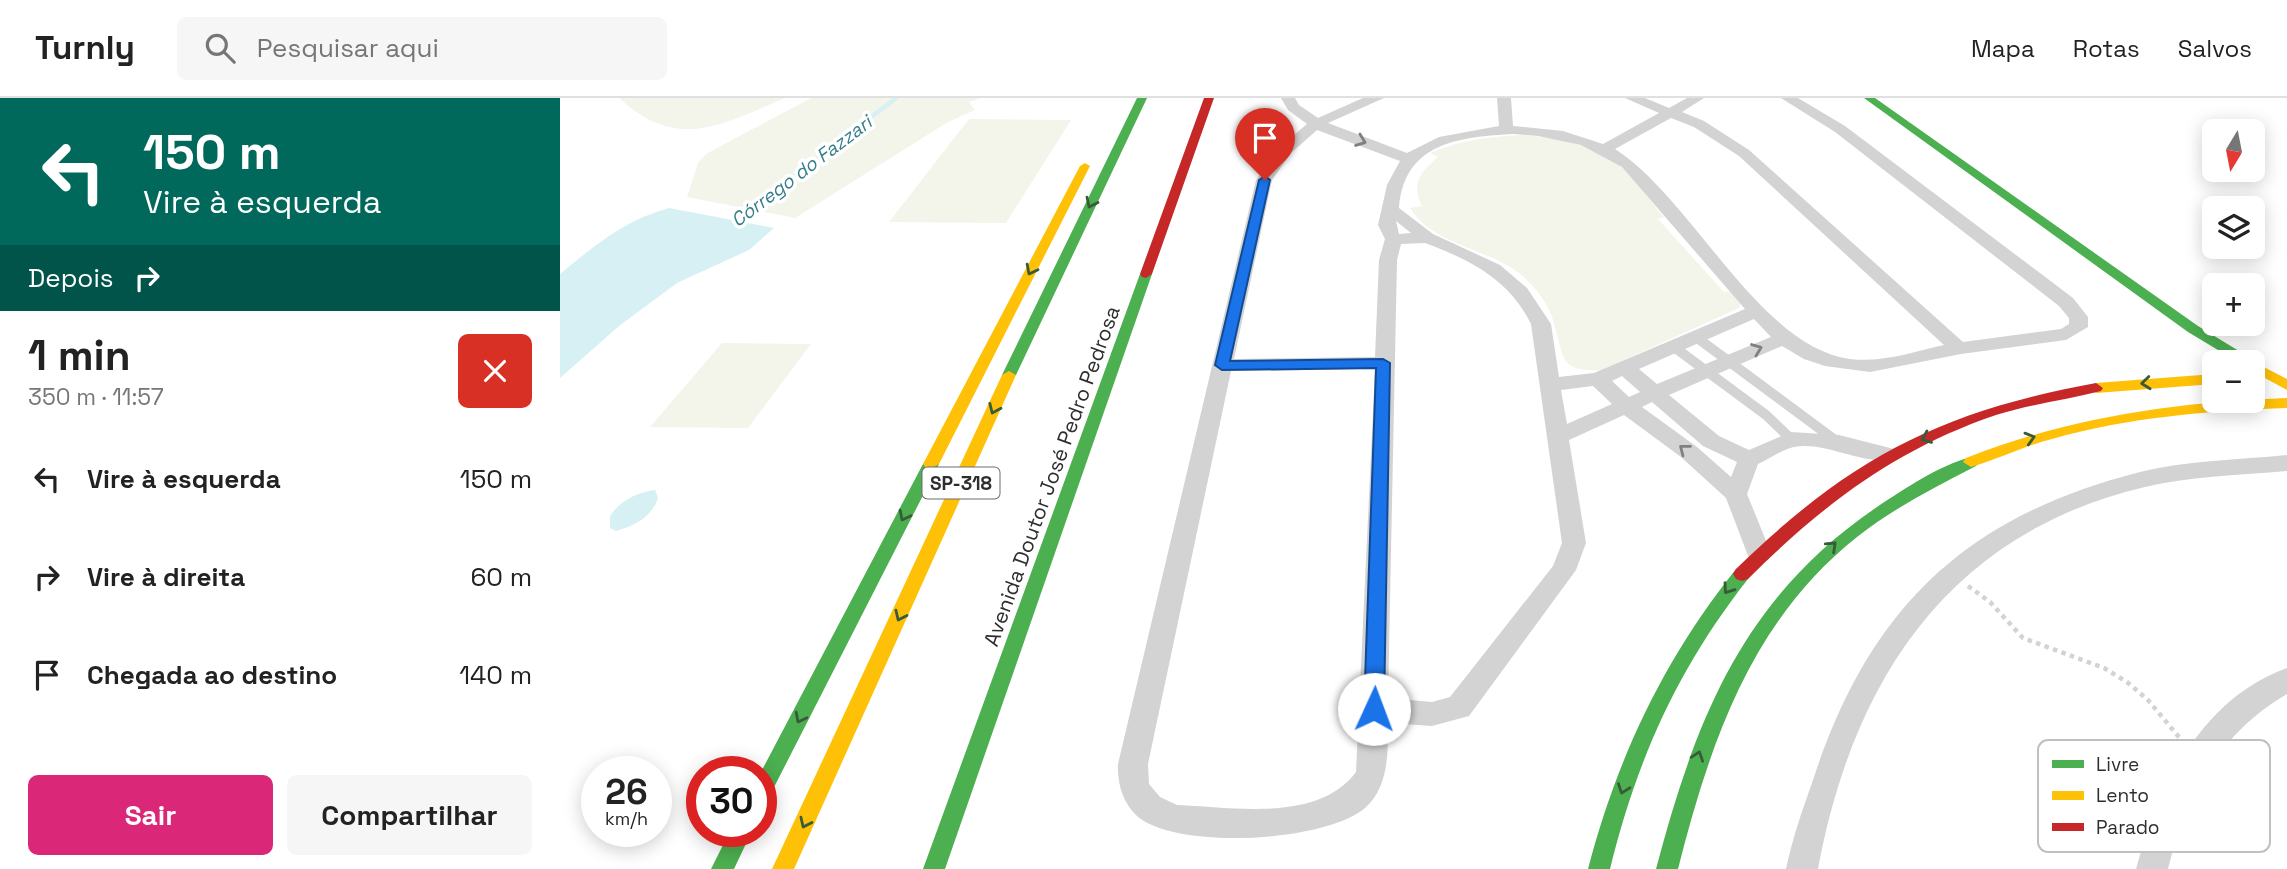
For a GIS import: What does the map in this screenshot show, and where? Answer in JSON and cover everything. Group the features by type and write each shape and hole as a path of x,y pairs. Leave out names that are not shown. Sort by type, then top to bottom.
{"main road":[{"path":"1105,136 1140,98"},
{"name":"SP-318","path":"783,869 1039,309 1140,98"},
{"path":"1034,360 1155,98"},
{"name":"Avenida Doutor José Pedro Pedrosa","path":"934,869 1209,98"},
{"path":"1868,98 2193,329 2227,350"},
{"path":"777,761 1088,161"},
{"path":"2193,329 2213,350"},
{"path":"2265,372 2284,381"},
{"path":"1599,869 1605,837 1640,741 1689,644 1737,576 1828,492 1886,454 1996,409 2078,390 2202,380"},
{"path":"2265,380 2284,381"},
{"path":"2265,402 2287,403"},
{"path":"1667,869 1676,824 1701,747 1790,570 1858,522 1920,471 2094,420 2202,408"},
{"path":"1886,454 1920,471"},
{"path":"1759,553 1790,570"},
{"path":"722,869 733,847"}],"street":[{"path":"1288,98 1292,108 1315,123 1408,159"},
{"path":"1377,98 1315,123 1286,147 1265,180 1135,751 1133,785 1145,804 1177,821 1305,820 1326,815 1354,798 1369,778 1374,709 1383,363 1388,260 1394,239 1386,225 1391,209 1391,188 1408,159 1443,140 1506,130 1551,134 1603,150 1638,174 1757,311 1785,338 1807,353 1855,366 1883,367 1959,348 2066,334 2078,327 2079,317 2066,302 1840,129 1788,98"},
{"path":"1503,98 1506,130"},
{"path":"1632,98 1673,112 1721,136 1744,153 1959,348"},
{"path":"1603,150 1697,98"},
{"path":"1374,709 1432,714 1459,707 1564,570 1574,544 1560,436 1541,324 1532,304 1518,286 1478,258 1427,238 1391,209"},
{"path":"1394,239 1427,238"},
{"path":"1550,384 1598,379 1757,311"},
{"path":"1560,436 1728,360 1785,338"},
{"path":"1222,365 1383,363"},
{"path":"1626,369 1712,441 1749,459"},
{"path":"1598,379 1627,407 1689,452 1736,494 1759,553"},
{"path":"1736,494 1749,459 1791,439 1839,443 1886,454"},
{"path":"1802,869 1830,764 1850,711 1870,670 1900,627 1950,572 2015,529 2089,495 2167,475 2287,463"},
{"path":"2210,740 2228,718 2287,680"},
{"path":"2152,869 2157,852"}],"lane":[{"path":"1696,337 1839,443"},
{"path":"1674,347 1766,415 1791,439"}],"path":[{"path":"1950,572 1989,600 2009,628 2022,638 2039,647 2104,668 2121,678 2144,696 2183,740"}],"shaded area":[{"path":"619,98 785,98 720,124 681,129 661,125 640,115"},
{"path":"811,98 980,98 969,102 975,110 948,122 795,218 687,197 698,163 706,154"},
{"path":"969,119 1071,120 1006,223 889,222"},
{"path":"1525,135 1586,147 1618,164 1664,217 1658,219 1724,292 1733,291 1741,302 1739,308 1602,370 1571,366 1563,355 1548,308 1528,281 1500,261 1434,232 1410,208 1422,206 1417,185 1422,173 1438,157 1430,153 1477,139"},
{"path":"722,343 811,344 748,428 650,427"}],"water":[{"path":"669,208 774,228 749,250 677,283 619,326 560,378 560,274 624,227"},
{"path":"655,490 658,498 647,515 623,529 616,531 610,528 610,516 619,506 635,495"}],"waterway":[{"name":"Córrego do Fazzari","path":"733,224 896,98"}],"traffic: fast":[{"path":"1009,375 1142,98"},
{"path":"1869,98 2193,329 2227,350"},
{"path":"934,869 1146,274"},
{"path":"1667,869 1685,800 1707,736 1733,677 1765,624 1804,576 1851,533 1906,495 1971,462"},
{"path":"777,761 931,464"},
{"path":"1599,869 1621,790 1652,713 1693,640 1742,574"},
{"path":"722,869 733,847"}],"traffic: slow":[{"path":"931,464 1085,166"},
{"path":"2265,372 2287,385"},
{"path":"783,869 1009,375"},
{"path":"2096,388 2202,380"},
{"path":"1971,462 2047,435 2126,417 2206,407 2287,403"}],"traffic: jam":[{"path":"1146,274 1209,98"},
{"path":"1742,574 1780,536 1820,503 1860,474 1902,449 1946,428 1993,411 2096,388"}],"route":[{"path":"1265,180 1222,365 1383,363 1374,709"}]}
